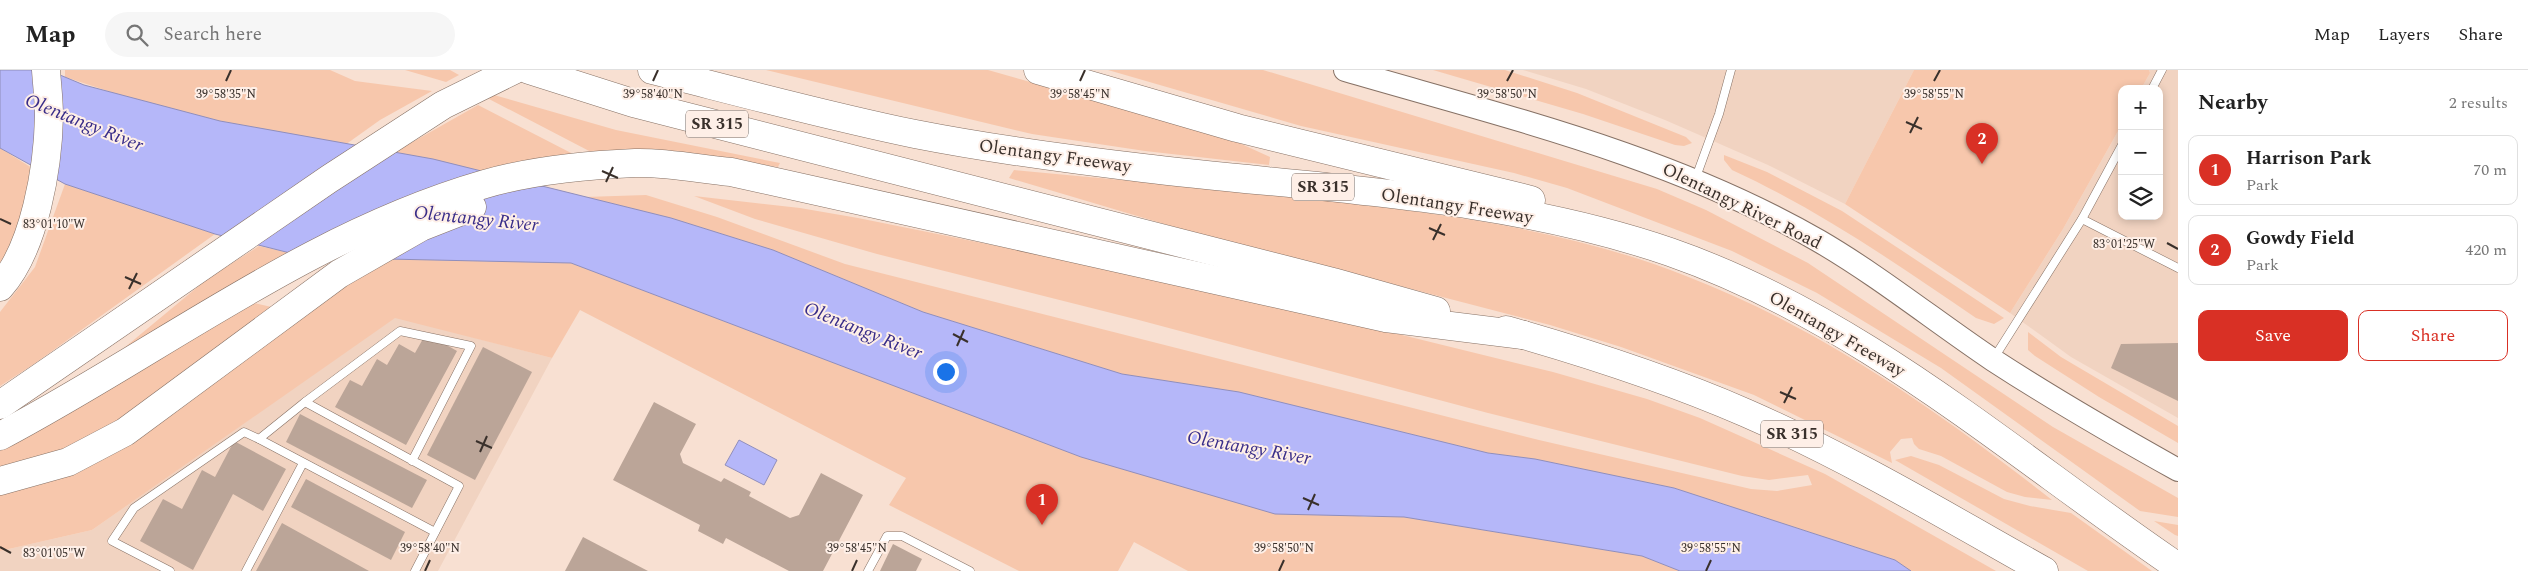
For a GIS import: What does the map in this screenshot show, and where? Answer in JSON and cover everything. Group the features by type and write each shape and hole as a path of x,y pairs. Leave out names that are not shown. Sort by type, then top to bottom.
{"highway":[{"path":"0,287 17,263 31,230 44,168 49,116 46,70"},
{"path":"0,405 329,179 443,105 514,70"},
{"name":"SR 315","path":"529,70 633,103 1334,282 1523,335 1658,379 1746,413 1829,452 2044,571"},
{"name":"Olentangy Freeway","path":"652,70 916,134 1019,152 1144,169 1389,194 1510,212 1597,230 1668,251 1751,286 1832,328 1935,393 2174,564"},
{"path":"725,70 916,134"},
{"path":"1038,70 1237,128 1531,200 1668,251"},
{"path":"0,436 298,261 394,216 486,183 568,168 636,163 731,172 800,186 1386,318 1523,335"},
{"path":"11,478 68,462 125,432 339,274 422,227 490,200 569,183 668,178 800,186"}],"main road":[{"name":"Olentangy River Road","path":"1344,70 1616,149 1695,180 1820,242 1993,360 2063,404 2178,470"}],"lane":[{"path":"1695,180 1720,114 1730,70"},
{"path":"2154,85 2162,70"},
{"path":"1993,360 2082,219 2118,152"},
{"path":"2082,219 2178,268"},
{"path":"259,439 400,330 471,346 412,461"},
{"path":"305,402 459,486 415,571"},
{"path":"170,571 112,541 134,508 244,432 435,532"},
{"path":"246,571 303,462"},
{"path":"868,571 887,536 902,536 970,571"}],"shaded area":[{"path":"65,70 330,70 355,81 432,91 380,120 345,145 220,121 120,95 65,77"},
{"path":"405,70 450,70 459,75 446,82"},
{"path":"766,70 988,70 1237,142 1270,157 1269,165 1145,151 1032,134"},
{"path":"1108,70 1263,70 1657,189 1706,210 1808,263 2053,427 2178,498 2178,517 2140,511 1941,368 1817,293 1732,251 1567,188 1514,173 1301,126"},
{"path":"1433,70 1505,70 1577,93 1686,137 1692,143 1684,146 1675,145 1583,114"},
{"path":"1523,70 1914,70 1845,204 1768,165 1665,120 1586,89"},
{"path":"1914,70 2149,70 2150,73 2143,85 2118,85 2118,131 2063,229 2010,313 1845,204"},
{"path":"2149,70 2178,70 2178,418 2071,357 2010,313 2063,229 2118,131 2118,220 2163,220 2163,85 2143,85 2150,73"},
{"path":"494,95 616,130 780,163 778,167 702,156 593,153 489,99"},
{"path":"478,105 575,155 481,171 395,152"},
{"path":"0,148 32,168 17,230 0,267"},
{"path":"1724,155 1767,172 1842,211 2004,318 1994,324 1976,318 1827,220 1732,170 1724,160"},
{"path":"1014,170 1252,192 1421,212 1556,236 1643,260 1736,297 1831,347 1877,374 1922,404 2052,500 2025,497 2007,492 1941,456 1919,449 1914,444 1912,438 1901,439 1890,452 1892,463 1754,395 1621,347 1550,325 1181,229 1009,178"},
{"path":"65,184 215,234 34,364 0,386 0,312 35,267"},
{"path":"646,195 717,217 845,264 1539,440 1751,489 1777,491 1812,485 1808,475 1769,480 1742,476 1488,413 1135,319 877,254 755,219 694,196 800,208 858,218 1231,293 1553,372 1647,399 1700,418 1825,474 1996,571 1911,571 1895,560 1674,488 1535,459 1488,453 1239,392 1122,374 923,312 773,250 671,218 585,197"},
{"path":"259,246 290,253 124,348 206,280"},
{"path":"387,259 571,263 1081,457 1364,517 1404,517 1642,556 1680,571 1188,571 1134,542 1118,571 1019,571 889,505 906,478 580,310 552,358 395,318 92,530 0,551 0,492 38,485 75,473 111,455 180,409 315,306"},
{"path":"250,302 276,308 141,410 82,445 0,469 0,451"},
{"path":"395,317 552,358 438,571 0,571 0,551 92,530"},
{"path":"2028,332 2061,357 2178,426 2178,443 2099,397 2035,356 2028,350"},
{"path":"1911,456 1939,465 2004,499 2030,506 2071,513 2152,571 2088,571 1895,460"},
{"path":"2154,521 2178,525 2178,536 2175,535"}],"water":[{"name":"Olentangy River","path":"0,70 48,70 84,85 220,121 433,159 671,218 773,250 923,312 1122,374 1239,392 1488,453 1535,459 1674,488 1895,560 1911,571 1680,571 1642,556 1404,517 1275,514 1081,457 571,263 387,259 290,253 215,234 65,184 0,148"},
{"path":"739,440 777,460 764,485 725,465"}],"building":[{"path":"424,337 434,343 436,339 457,351 406,445 335,407 350,380 362,386 377,359 387,365 399,344 415,353"},
{"path":"2178,343 2178,401 2111,368 2121,344"},
{"path":"483,347 532,372 475,480 427,455"},
{"path":"654,402 696,424 680,454 683,463 721,482 724,478 751,492 749,496 790,518 799,515 821,473 863,495 823,571 789,571 726,538 723,544 698,531 700,525 613,480"},
{"path":"300,414 427,480 412,508 286,442"},
{"path":"234,441 286,469 263,511 233,494 193,570 140,541 163,499 182,509 202,470 215,477"},
{"path":"306,479 405,532 391,560 291,507"},
{"path":"282,523 369,571 256,571"},
{"path":"583,537 648,571 565,571"},
{"path":"893,544 922,559 916,571 880,571"}],"place":[{"name":"Gowdy Field","path":"1982,164"},
{"name":"Harrison Park","path":"1042,525"}]}
